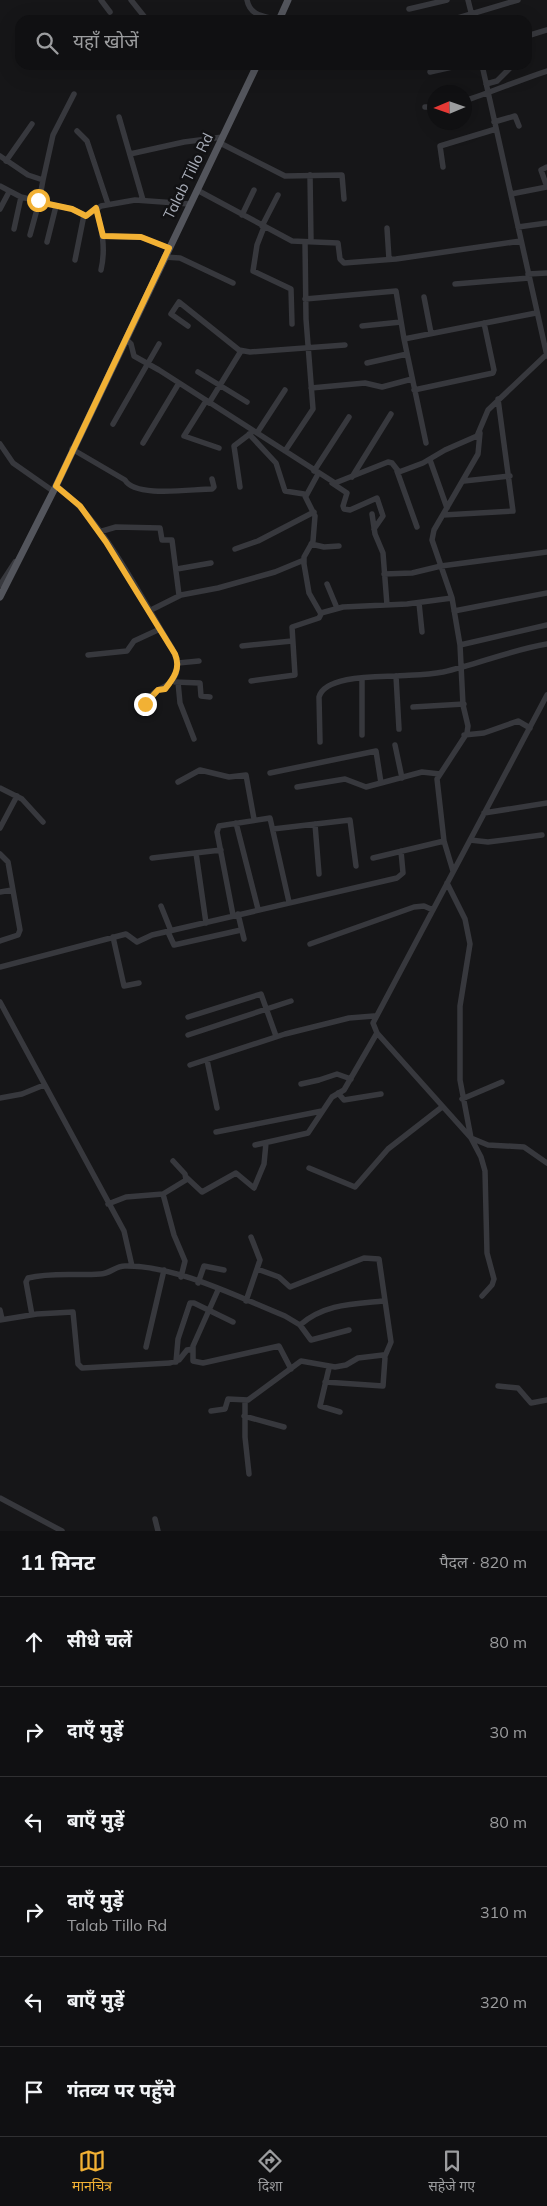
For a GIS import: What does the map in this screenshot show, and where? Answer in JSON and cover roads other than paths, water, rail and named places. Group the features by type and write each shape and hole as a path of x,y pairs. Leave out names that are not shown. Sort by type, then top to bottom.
{"main road":[{"path":"280,15 288,0"},
{"name":"Talab Tillo Rd","path":"0,596 55,489 255,70"}],"street":[{"path":"101,0 110,12"},
{"path":"131,0 143,15"},
{"path":"247,0 250,10 260,15"},
{"path":"409,9 447,0"},
{"path":"468,0 474,15"},
{"path":"477,15 518,0"},
{"path":"532,34 547,30"},
{"path":"430,72 439,70"},
{"path":"453,871 444,841 437,782 468,729 464,704 460,645 452,598 435,553 432,534 480,450 480,433 485,413 547,355 544,323 536,313 531,275 521,241 522,227 496,129 498,121 484,70"},
{"path":"489,83 497,80 508,70"},
{"path":"472,99 490,93 507,84 547,71"},
{"path":"30,235 55,130 74,94"},
{"path":"498,121 515,116 519,126"},
{"path":"119,117 143,200"},
{"path":"6,161 32,124"},
{"path":"443,167 440,146 496,129"},
{"path":"77,131 87,141 108,204"},
{"path":"130,154 184,142 221,140 285,176 342,175 344,199"},
{"path":"0,156 28,175 43,180"},
{"path":"513,194 547,187 541,170 547,167"},
{"path":"285,451 312,409 306,298 310,176"},
{"path":"0,186 21,197 72,209 84,215 88,215 96,208 108,204 143,200 190,204"},
{"path":"197,190 292,241 339,243 340,259 342,262 389,259 521,241"},
{"path":"242,215 254,190"},
{"path":"0,209 10,192"},
{"path":"278,195 263,226 257,245 253,271 273,282 290,288 292,324"},
{"path":"14,228 21,197"},
{"path":"47,242 56,206"},
{"path":"96,208 103,236 104,251 101,270"},
{"path":"75,260 84,215"},
{"path":"522,227 547,223"},
{"path":"387,228 389,259"},
{"path":"103,236 141,237 169,248"},
{"path":"164,257 180,258 233,283"},
{"path":"455,284 547,273"},
{"path":"306,298 361,295 395,290 426,443"},
{"path":"424,296 431,333"},
{"path":"188,326 171,314 179,302 241,351 345,345"},
{"path":"404,339 536,313"},
{"path":"362,326 401,322"},
{"path":"414,390 493,373 494,370 484,323"},
{"path":"126,339 131,344 132,355 146,369 207,402 347,493 343,506 344,509 350,510 378,498 383,516 374,529"},
{"path":"113,424 159,344"},
{"path":"219,448 185,438 199,412 220,386 241,351"},
{"path":"367,363 407,354"},
{"path":"198,372 246,402"},
{"path":"311,388 362,383 380,388 412,379"},
{"path":"143,443 177,386"},
{"path":"240,487 234,446 252,433 284,390"},
{"path":"443,515 512,512 510,476 498,399"},
{"path":"352,477 391,414"},
{"path":"306,496 316,473 349,417"},
{"path":"252,433 275,462 285,491 304,494 314,512 311,544 304,560 309,593 321,613"},
{"path":"397,471 430,460 480,433"},
{"path":"0,444 13,463 80,506 122,564 172,648 178,663 170,682 165,689 157,691 145,704 136,706"},
{"path":"72,450 125,480 129,485 152,491 213,489 212,479"},
{"path":"430,460 447,508"},
{"path":"332,483 388,462 392,463 397,471 417,528"},
{"path":"464,481 510,476"},
{"path":"235,549 258,541 314,512"},
{"path":"372,514 374,529 382,550 387,605"},
{"path":"99,532 116,527 158,527 161,530 162,540 172,540 180,595"},
{"path":"311,544 324,547 339,546"},
{"path":"384,574 412,573 441,566 547,552"},
{"path":"0,586 21,555"},
{"path":"149,611 180,595 218,588 275,572 304,560"},
{"path":"176,569 211,563"},
{"path":"327,584 337,608"},
{"path":"454,611 547,593"},
{"path":"251,681 294,676 293,626 319,618 321,613 337,608 418,603 452,598"},
{"path":"418,603 422,632"},
{"path":"460,645 547,625"},
{"path":"88,656 127,652 134,640 160,629"},
{"path":"242,646 292,641"},
{"path":"320,742 320,694 325,688 339,682 362,678 438,673 511,651 547,644"},
{"path":"178,663 199,661"},
{"path":"396,676 399,729"},
{"path":"362,678 362,735"},
{"path":"170,682 200,683 201,696 210,697"},
{"path":"178,682 180,703 194,739"},
{"path":"547,695 433,910 374,1016 373,1026 442,1108 471,1138 488,1146 524,1147 547,1163"},
{"path":"413,707 464,704"},
{"path":"464,735 489,732 516,721 530,728"},
{"path":"395,745 402,778"},
{"path":"270,773 376,752 381,783"},
{"path":"178,782 198,770 233,777 246,775 254,820"},
{"path":"297,787 345,779 366,787 425,772 440,774"},
{"path":"0,788 17,796 43,822"},
{"path":"0,828 17,796"},
{"path":"484,813 547,803"},
{"path":"244,939 235,915 217,827 269,817 289,902"},
{"path":"273,829 352,821 356,866"},
{"path":"236,822 258,909"},
{"path":"315,824 319,874"},
{"path":"470,840 498,841 542,835"},
{"path":"373,858 444,841"},
{"path":"152,858 221,850"},
{"path":"0,967 127,934 136,942 170,931 258,909 401,876 401,851"},
{"path":"196,853 206,923"},
{"path":"0,854 8,862 20,932 18,935 0,941"},
{"path":"447,883 466,919 470,944 460,1006 460,1080 462,1099 471,1138 481,1157 485,1171 487,1253 494,1279 492,1285 482,1296"},
{"path":"0,892 12,890"},
{"path":"161,906 170,931 172,943 176,945 242,930"},
{"path":"310,944 414,907 424,906 433,910"},
{"path":"113,937 124,986 140,983"},
{"path":"188,1018 260,994 263,996 276,1036"},
{"path":"188,1034 291,1001"},
{"path":"0,1002 127,1236 132,1266"},
{"path":"190,1065 276,1036 349,1018 374,1016"},
{"path":"254,1145 308,1133 332,1097 344,1090 377,1033"},
{"path":"206,1060 217,1108"},
{"path":"301,1084 337,1074 350,1079"},
{"path":"462,1099 502,1082"},
{"path":"0,1098 22,1094 44,1085"},
{"path":"338,1093 344,1100 381,1094"},
{"path":"309,1168 355,1188 393,1145 442,1108"},
{"path":"216,1132 322,1111"},
{"path":"173,1161 202,1192 236,1173 254,1188 264,1164 266,1142"},
{"path":"108,1204 126,1197 163,1194 181,1184 186,1177"},
{"path":"163,1194 174,1235 185,1262 180,1276"},
{"path":"246,1301 259,1257 251,1237"},
{"path":"257,1269 280,1277 290,1287 364,1258 377,1258 380,1262 383,1301 391,1342 385,1356 383,1386 325,1382"},
{"path":"32,1314 26,1282 28,1278 63,1274 100,1274 118,1266 132,1266 164,1270 246,1301 300,1325 314,1340 349,1330"},
{"path":"198,1282 204,1266 224,1270"},
{"path":"146,1348 164,1270"},
{"path":"218,1290 193,1349 193,1361 199,1363 279,1346 291,1369"},
{"path":"300,1325 311,1317 335,1306 383,1301"},
{"path":"176,1362 181,1329 190,1303 233,1322"},
{"path":"0,1310 1,1319 32,1314 73,1312 78,1364 80,1367 142,1366 176,1362 186,1351 193,1349"},
{"path":"211,1412 225,1409 228,1399 244,1401 255,1396 303,1360 329,1368 342,1366 355,1359 367,1356 385,1356"},
{"path":"329,1368 321,1407 340,1412"},
{"path":"498,1386 518,1388 531,1404 547,1400"},
{"path":"244,1401 249,1474"},
{"path":"244,1416 284,1427"},
{"path":"0,1498 62,1531"},
{"path":"155,1519 158,1531"}]}
